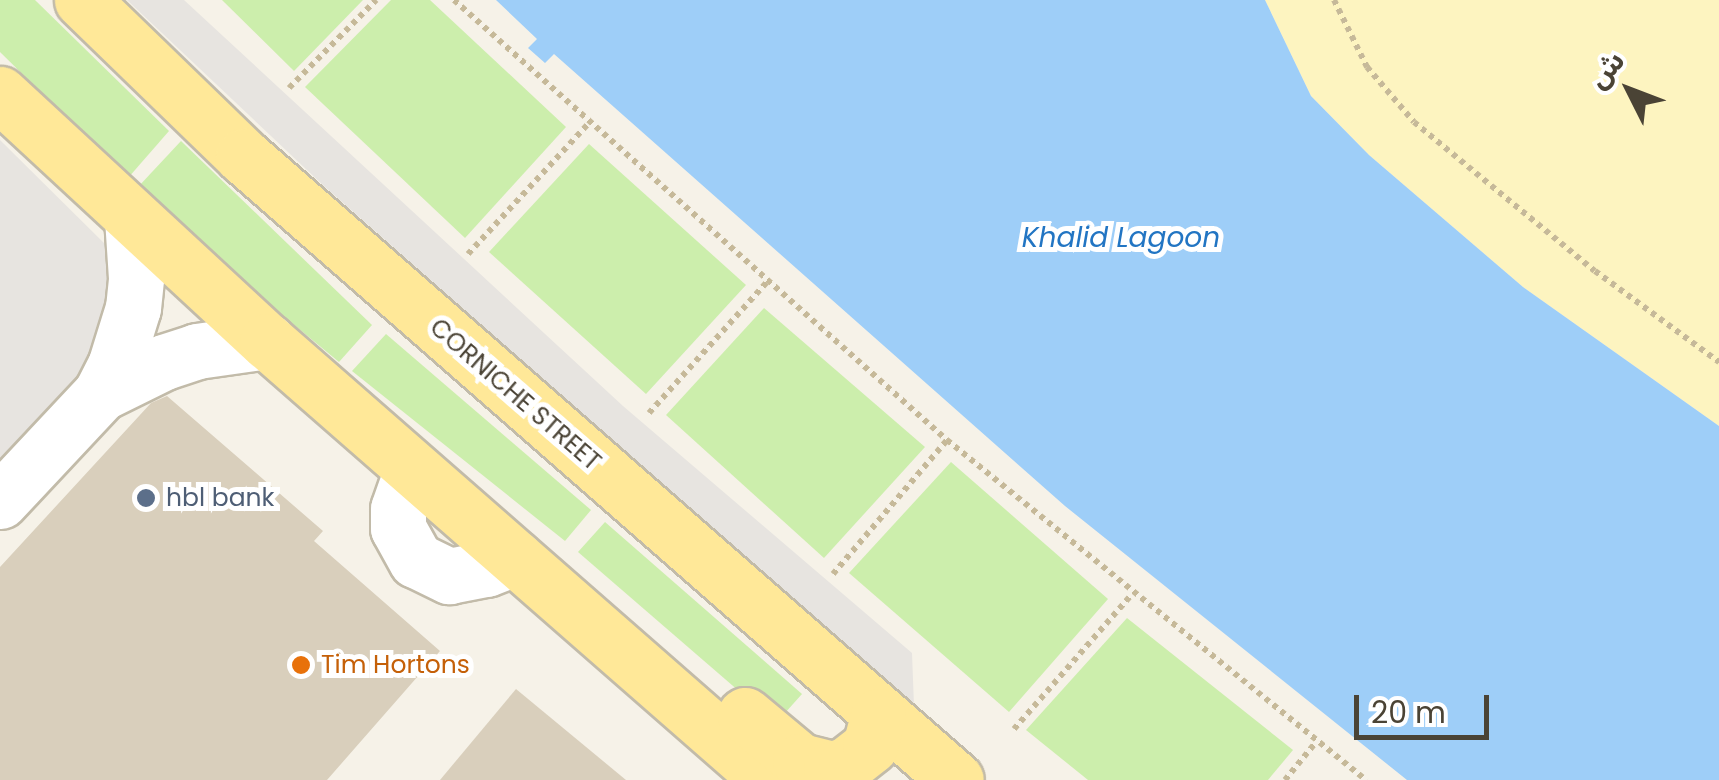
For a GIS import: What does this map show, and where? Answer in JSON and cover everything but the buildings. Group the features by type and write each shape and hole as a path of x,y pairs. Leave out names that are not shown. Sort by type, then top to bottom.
{"main road":[{"name":"CORNICHE STREET","path":"82,0 242,156 878,716 956,780"},
{"path":"0,94 267,341 769,780"},
{"path":"596,630 649,648 700,676 786,751 814,767 830,769 859,757 870,746 878,716"}],"street":[{"path":"101,393 133,308 136,278 132,218"},
{"path":"0,500 101,393 164,362 198,351 267,341"}],"path":[{"path":"290,88 376,0"},
{"path":"454,0 948,440 1132,594 1366,780"},
{"path":"1334,0 1367,67 1414,122 1595,271 1719,362"},
{"path":"468,254 589,123"},
{"path":"650,413 768,280"},
{"path":"833,574 948,440"},
{"path":"1014,730 1132,594"},
{"path":"1285,780 1316,742"}],"green space":[{"path":"0,0 35,0 169,131 128,178 0,52"},
{"path":"222,0 363,0 294,71"},
{"path":"391,0 430,0 566,127 465,238 305,87"},
{"path":"181,141 372,325 339,362 235,276 138,187"},
{"path":"589,144 746,285 646,394 489,252"},
{"path":"764,308 925,447 824,558 666,415"},
{"path":"386,334 591,510 565,541 352,371"},
{"path":"951,462 1108,599 1009,712 849,573"},
{"path":"605,522 802,694 776,723 578,552"},
{"path":"1127,618 1293,750 1268,780 1088,780 1026,730"}],"sand":[{"path":"1265,0 1719,0 1719,426 1523,287 1369,155 1311,96"}],"shaded area":[{"path":"127,0 184,0 623,406 912,653 914,706 325,187"},
{"path":"0,140 108,247 120,281 108,346 0,471"}],"water":[{"name":"Khalid Lagoon","path":"496,0 1265,0 1311,96 1369,155 1523,287 1719,426 1719,780 1407,780 1065,506 554,54 545,63 528,48 537,39"}],"place":[{"name":"hbl bank","path":"146,498"},
{"name":"Tim Hortons","path":"301,665"}]}
